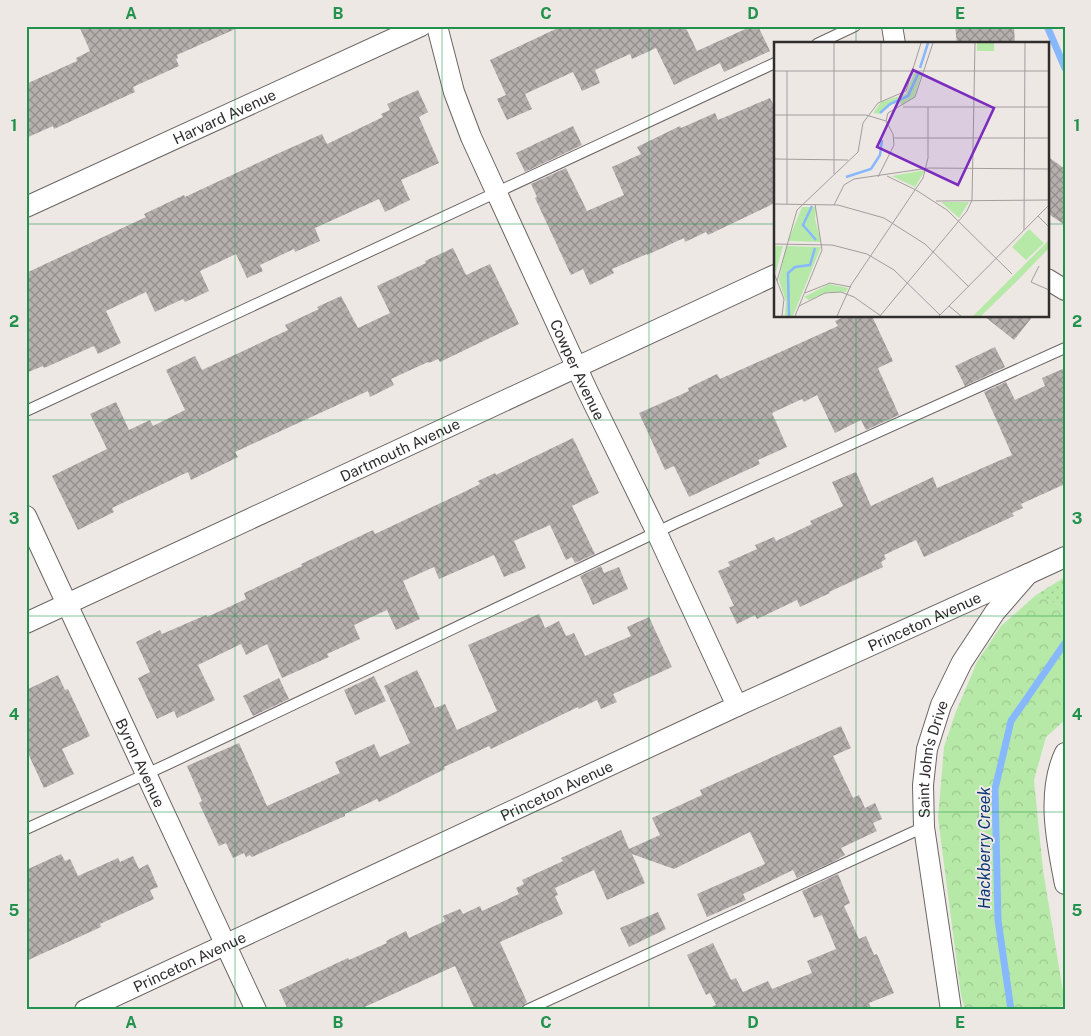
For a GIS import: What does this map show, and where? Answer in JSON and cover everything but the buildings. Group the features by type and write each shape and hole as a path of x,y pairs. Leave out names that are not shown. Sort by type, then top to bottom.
{"street":[{"name":"Harvard Avenue","path":"26,207 421,26"},
{"name":"Cowper Avenue","path":"437,26 454,92 471,136 576,367 657,533 737,706"},
{"path":"892,26 895,42"},
{"name":"Dartmouth Avenue","path":"26,622 774,275"},
{"path":"1048,280 1065,290"},
{"name":"Byron Avenue","path":"26,516 256,1010"},
{"name":"Saint John's Drive","path":"951,1010 924,827 923,785 927,749 941,705 962,662 995,612 1028,574 1065,557"},
{"name":"Princeton Avenue","path":"85,1010 737,706 1028,574"},
{"path":"1065,753 1060,763 1055,792 1056,836 1065,884"}],"lane":[{"path":"821,42 855,26"},
{"path":"26,411 774,63"},
{"path":"26,829 657,533 1065,348"},
{"path":"527,1010 924,827"}],"green space":[{"path":"1065,577 1065,608 1036,595"},
{"path":"1036,595 1065,608 1065,720 1046,737 1034,780 1043,870 1065,1004 1053,1010 965,1010 961,995 938,818 944,747 955,714 977,662 1001,626"}],"waterway":[{"name":"Hackberry Creek","path":"1047,26 1065,68"},
{"name":"Hackberry Creek","path":"1011,1010 998,920 995,789 1011,721 1065,643"}]}
